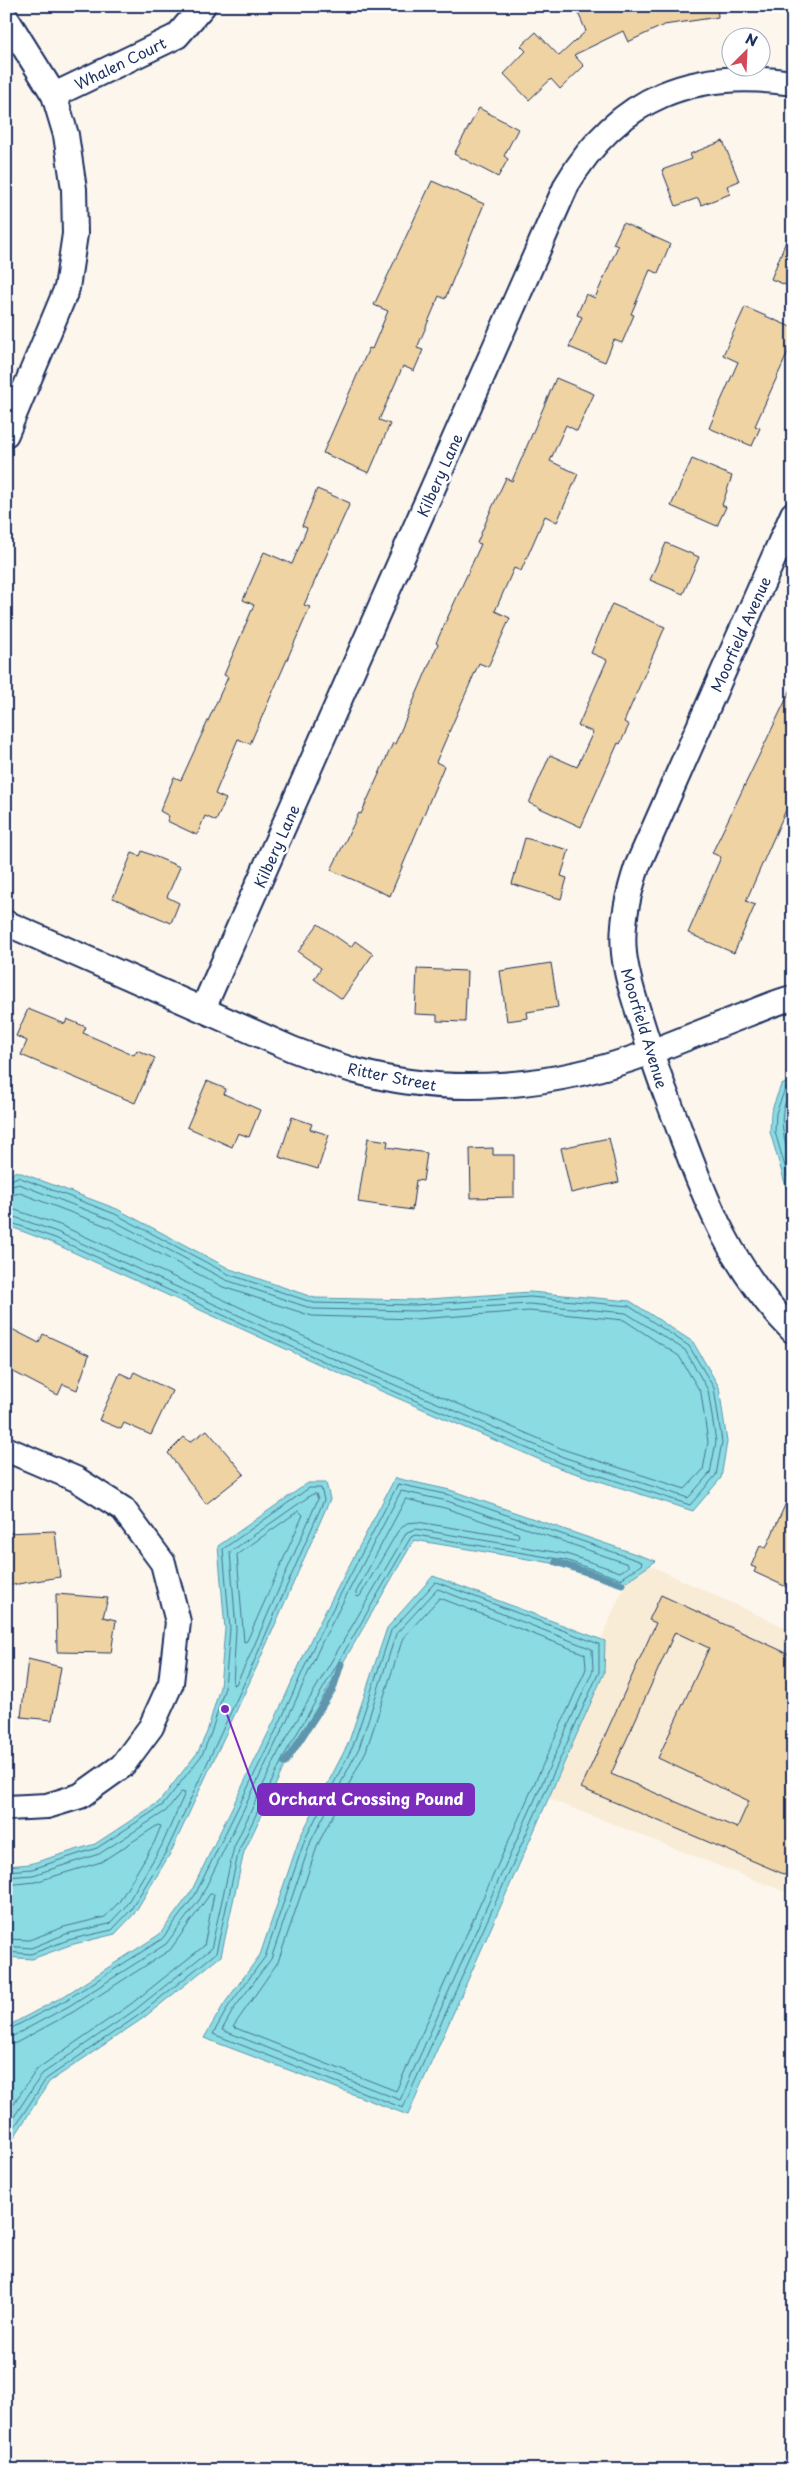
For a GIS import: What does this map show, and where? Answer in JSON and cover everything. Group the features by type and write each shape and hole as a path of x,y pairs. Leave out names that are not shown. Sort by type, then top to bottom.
{"street":[{"name":"Whalen Court","path":"54,95 177,36 203,6"},
{"path":"6,18 54,95 66,135 74,189 75,234 67,288 6,434"},
{"name":"Kilbery Lane","path":"204,1009 559,203 577,168 598,142 624,118 670,91 709,81 732,79 793,83"},
{"name":"Moorfield Avenue","path":"793,514 632,881 625,918 624,951 626,972 651,1052 709,1208 725,1241 764,1302 793,1332"},
{"name":"Ritter Street","path":"6,923 292,1049 355,1071 405,1081 445,1086 471,1087 538,1082 580,1073 651,1052 793,998"},
{"path":"6,1449 76,1480 123,1509 163,1563 178,1622 171,1683 151,1727 122,1766 80,1796 47,1806 6,1808"}],"shaded area":[{"path":"636,1559 793,1631 793,1895 534,1793"}],"water":[{"path":"793,1080 793,1204 789,1197 770,1132 771,1112 781,1085"},
{"path":"16,1171 117,1209 230,1269 315,1298 415,1300 530,1292 630,1301 693,1342 719,1387 727,1442 721,1478 693,1511 559,1468 321,1365 53,1243 6,1225 6,1178"},
{"path":"395,1478 450,1490 656,1561 622,1584 564,1565 414,1540 289,1756 244,1852 221,1956 142,2019 49,2082 6,2150 6,2027 64,1996 160,1934 191,1892 276,1717 312,1637"},
{"path":"308,1483 326,1483 330,1499 257,1666 171,1852 134,1914 115,1934 70,1945 32,1959 6,1957 6,1869 8,1866 30,1864 95,1844 159,1802 198,1752 207,1732 220,1687 225,1629 218,1546"},
{"path":"433,1576 605,1641 604,1673 408,2115 204,2038 224,2004 260,1955 300,1837 348,1744 387,1628"}],"building":[{"path":"575,6 717,6 718,17 664,25 628,42 623,31 574,55 584,66 560,89 551,79 529,100 504,74 526,51 521,46 536,32 559,56 586,31"},
{"path":"479,108 518,129 504,156 508,159 498,177 454,154"},
{"path":"723,141 739,181 727,186 730,194 701,205 698,198 676,206 662,170 692,159 690,154"},
{"path":"432,181 484,204 445,299 439,296 417,348 423,350 414,371 403,366 379,420 390,424 369,473 323,453 369,348 372,349 388,311 374,305"},
{"path":"623,223 670,244 658,273 650,270 631,314 634,315 622,343 614,340 605,362 569,347 582,317 577,315 586,294 595,298 618,246 613,244"},
{"path":"793,226 793,288 771,279"},
{"path":"745,307 793,328 793,341 755,426 760,428 752,446 709,428 738,362 723,355"},
{"path":"556,378 594,394 577,431 566,425 550,461 578,474 557,522 545,516 521,571 514,568 495,611 510,618 488,667 479,663 436,762 444,766 390,896 331,870 359,813 361,814 393,743 395,744 438,644 436,643 481,544 477,543 490,512 506,478 512,481"},
{"path":"692,459 732,476 722,505 726,507 717,526 671,506"},
{"path":"317,489 350,503 304,605 310,607 250,744 238,739 215,794 226,799 216,821 205,816 197,835 167,821 169,816 160,811 174,777 181,780 228,677 224,675 254,605 243,600 264,552 292,564 307,528 302,526"},
{"path":"666,543 699,557 683,594 650,580"},
{"path":"612,604 665,627 624,722 629,725 620,744 618,743 581,827 529,803 550,755 577,767 593,732 578,726 607,660 591,653"},
{"path":"793,685 793,794 746,901 755,905 734,953 688,933 721,857 712,853"},
{"path":"525,838 569,850 561,876 567,878 561,899 512,884"},
{"path":"142,851 180,867 167,897 179,903 171,923 113,898 132,853 140,856"},
{"path":"318,924 351,947 355,941 373,954 342,999 314,979 321,968 298,952"},
{"path":"551,963 558,1007 527,1012 528,1018 507,1021 500,971"},
{"path":"417,969 467,971 465,1022 437,1021 437,1015 415,1014"},
{"path":"28,1009 65,1024 67,1019 86,1027 83,1033 134,1055 137,1050 155,1058 135,1103 21,1055 27,1041 16,1036"},
{"path":"207,1081 226,1089 224,1094 260,1110 249,1137 238,1133 232,1147 187,1127"},
{"path":"292,1117 312,1124 310,1129 329,1135 318,1169 279,1157"},
{"path":"368,1138 388,1141 387,1147 427,1153 423,1181 416,1180 412,1210 358,1202"},
{"path":"609,1138 619,1182 571,1193 561,1148"},
{"path":"493,1148 493,1155 514,1155 514,1197 471,1198 470,1149"},
{"path":"6,1326 39,1343 43,1334 89,1355 77,1390 63,1384 58,1395 6,1368"},
{"path":"134,1372 172,1391 151,1435 124,1423 121,1429 99,1420 120,1373 131,1378"},
{"path":"207,1430 244,1474 206,1504 168,1453 184,1437 190,1442"},
{"path":"793,1487 793,1590 754,1572 756,1568 751,1566 760,1546 766,1548"},
{"path":"55,1531 60,1577 6,1586 6,1533"},
{"path":"56,1594 108,1598 103,1617 116,1620 111,1653 57,1652"},
{"path":"661,1595 793,1656 793,1878 581,1788 656,1623 649,1620","holes":["675,1632 709,1648 658,1758 749,1801 737,1828 611,1774"]},
{"path":"28,1659 61,1667 52,1720 21,1717"}],"waterway":[{"path":"556,1562 622,1584"},
{"path":"285,1763 333,1689 341,1664"}],"place":[{"name":"Orchard Crossing Pound","path":"225,1709"}]}
